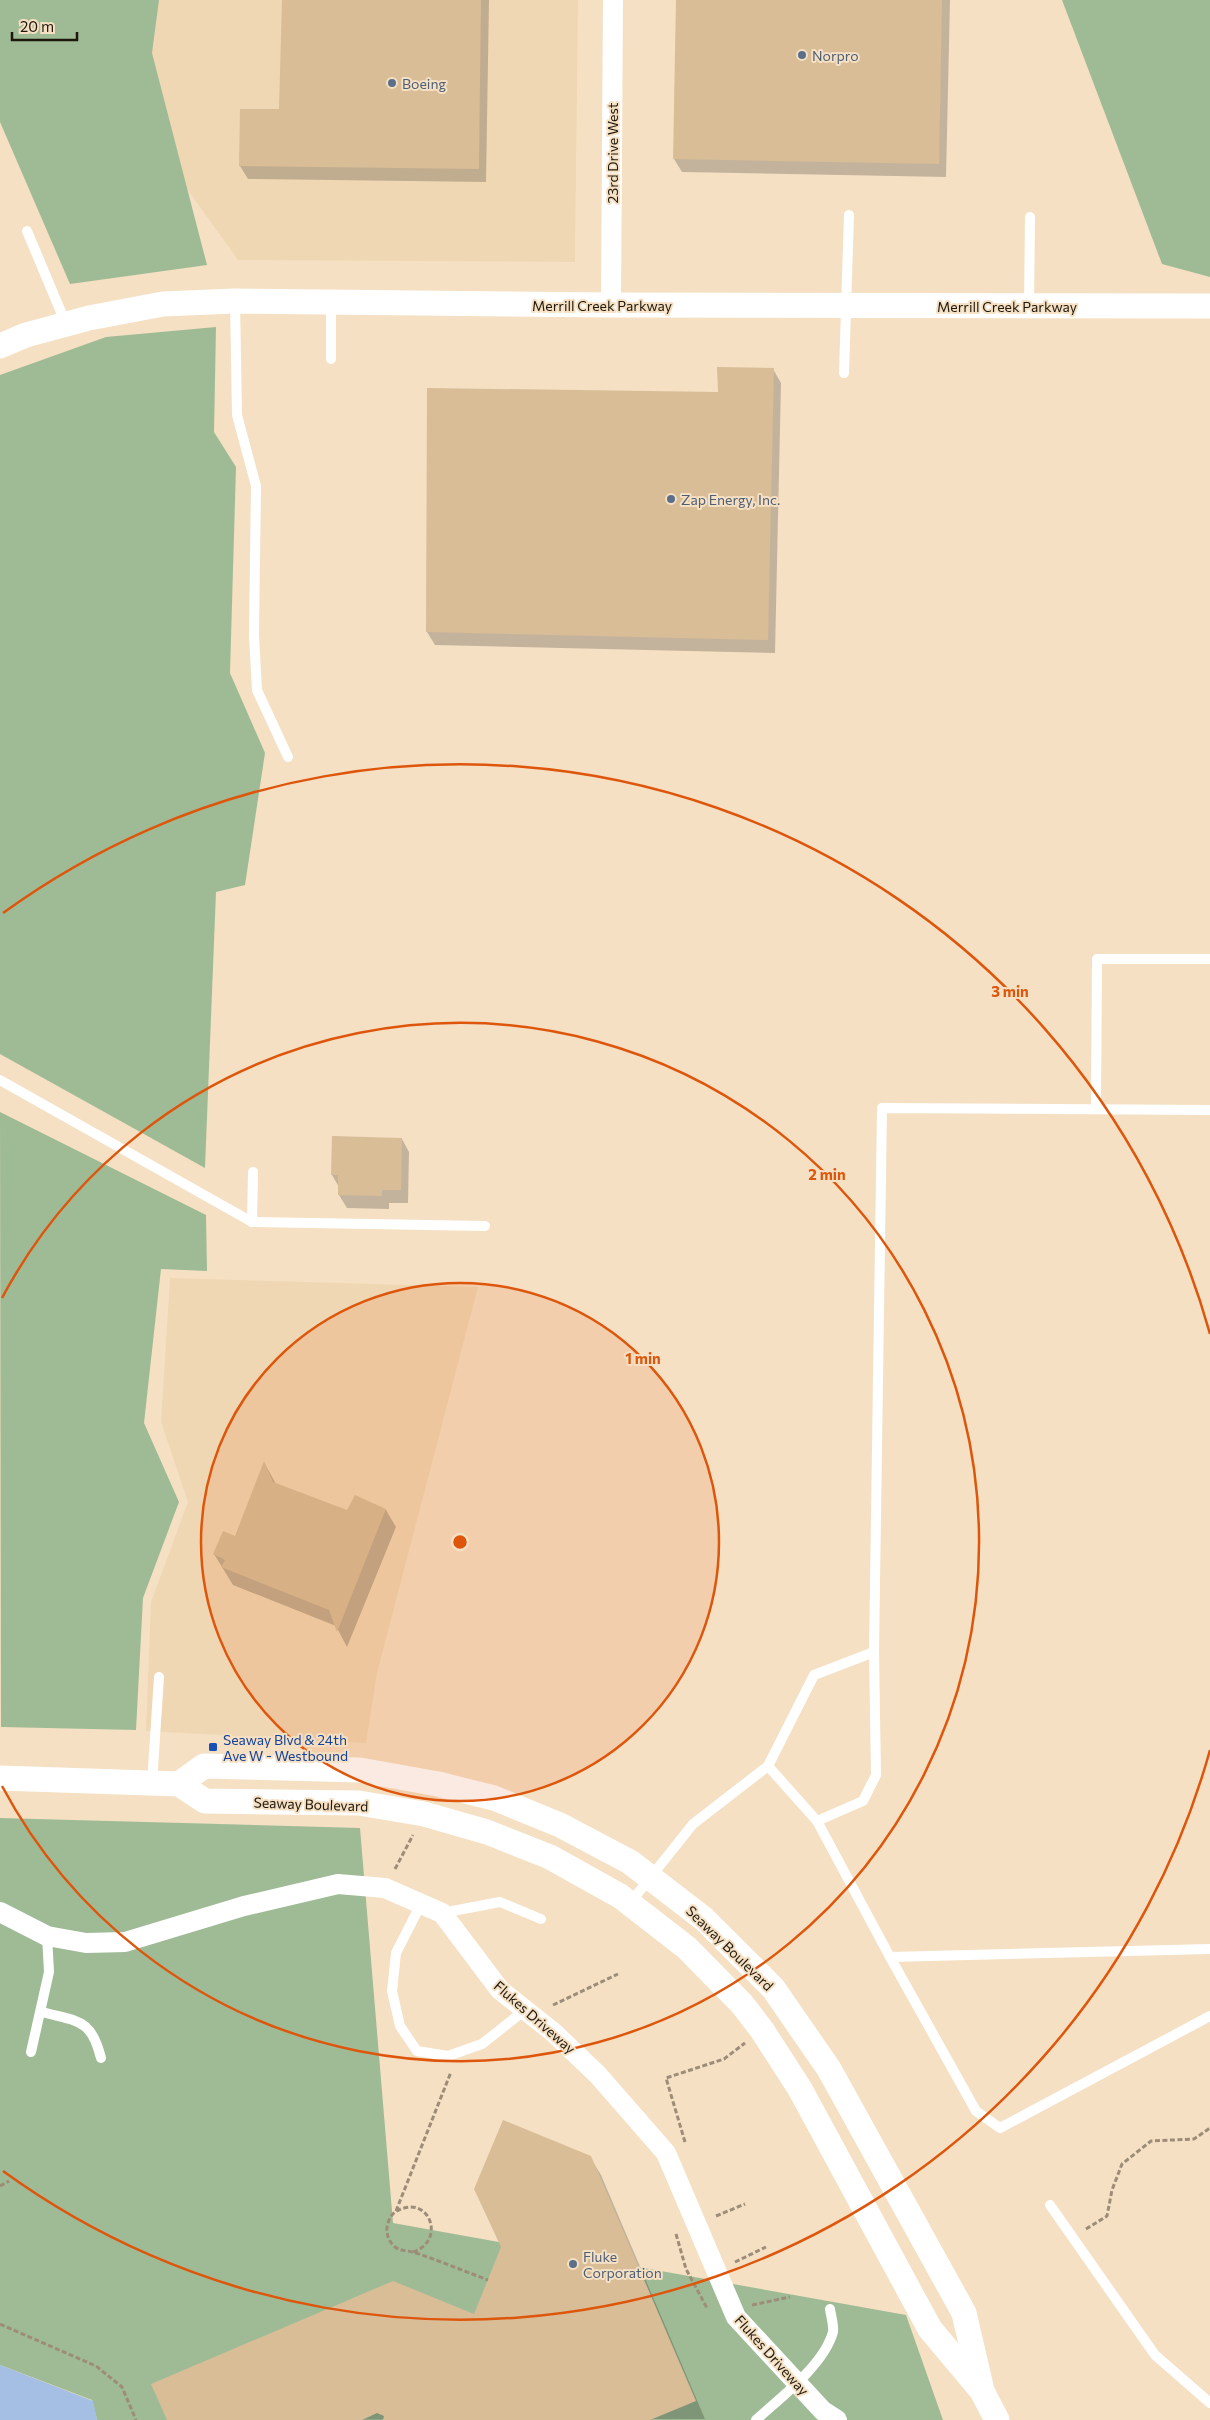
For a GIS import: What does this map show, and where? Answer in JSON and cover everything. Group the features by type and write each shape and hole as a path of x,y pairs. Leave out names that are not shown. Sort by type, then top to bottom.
{"street":[{"name":"23rd Drive West","path":"611,305 613,0"},
{"name":"Merrill Creek Parkway","path":"0,346 26,335 66,324 163,304 235,301 611,305 1210,306"},
{"name":"Seaway Boulevard","path":"982,2392 964,2313 829,2069 772,1988 704,1918 650,1877 630,1862 560,1825 494,1798 438,1784 360,1770 204,1766 179,1784 205,1801 359,1803 424,1814 488,1832 550,1857 620,1896 687,1948 742,2004 762,2030 800,2089 930,2330 982,2392 998,2420"},
{"path":"0,1778 179,1784"},
{"name":"Flukes Driveway","path":"0,1912 47,1936 86,1943 125,1942 244,1906 338,1884 385,1888 442,1914 500,1990 598,2075 666,2153 736,2317 823,2411 837,2420"}],"lane":[{"path":"844,373 849,215"},
{"path":"1029,306 1030,217"},
{"path":"27,232 66,324"},
{"path":"235,301 237,415 256,486 254,636 257,690 288,757"},
{"path":"331,302 331,360"},
{"path":"1096,1109 1097,959 1210,959"},
{"path":"0,1080 252,1222 485,1226"},
{"path":"817,1821 863,1801 876,1775 874,1652 882,1108 1210,1110"},
{"path":"252,1222 253,1172"},
{"path":"630,1904 693,1824 768,1766 814,1675 874,1652"},
{"path":"152,1783 159,1677"},
{"path":"768,1766 817,1821 976,2111 1000,2128 1210,2016"},
{"path":"442,1914 500,1902 541,1919"},
{"path":"421,1904 396,1953 392,1991 400,2026 417,2051 448,2056 482,2044 532,2016"},
{"path":"31,2052 42,2012 49,1972 47,1936"},
{"path":"890,1957 1210,1949"},
{"path":"42,2012 85,2024 96,2038 101,2058"},
{"path":"1050,2205 1155,2355 1210,2403"},
{"path":"756,2420 796,2383 825,2352 833,2331 830,2309"}],"path":[{"path":"385,1888 424,1814"},
{"path":"532,2016 618,1974"},
{"path":"686,2145 666,2078 724,2059 762,2030"},
{"path":"448,2056 451,2074 396,2211 387,2224 388,2239 399,2250 413,2252 488,2280"},
{"path":"1073,2238 1107,2216 1112,2190 1122,2164 1151,2141 1194,2139 1210,2128"},
{"path":"0,2186 9,2181"},
{"path":"396,2211 411,2206 429,2218 432,2232 430,2239 420,2250 413,2252"},
{"path":"674,2225 686,2269 708,2310"},
{"path":"0,2324 96,2366 122,2387 136,2420"}],"shaded area":[{"path":"149,0 578,0 575,262 238,260 130,109"},
{"path":"170,1278 478,1287 377,1673 366,1743 146,1731 151,1602 188,1502 161,1422"}],"green space":[{"path":"0,0 159,0 152,53 207,265 70,284 0,122"},
{"path":"1062,0 1210,0 1210,277 1162,264"},
{"path":"216,327 214,432 236,467 230,673 265,753 245,885 216,892 205,1168 0,1054 0,375 106,337"},
{"path":"0,1112 206,1215 207,1271 161,1269 144,1423 179,1502 143,1598 136,1730 1,1727"},
{"path":"0,1818 360,1828 393,2223 906,2315 943,2420 97,2420 92,2400 0,2365"}],"water":[{"path":"0,2365 93,2401 97,2420 0,2420"}],"building":[{"path":"282,0 481,0 479,169 239,166 240,109 279,109"},
{"path":"676,0 942,0 939,164 673,159"},
{"path":"717,367 774,368 768,640 426,632 427,388 718,392"},
{"path":"332,1136 402,1138 401,1190 382,1190 382,1196 338,1195 338,1175 331,1175"},
{"path":"264,1461 273,1482 347,1510 355,1495 386,1509 337,1632 329,1610 221,1567 225,1560 213,1554 223,1531 235,1536"},
{"name":"Fluke Corporation","path":"503,2120 591,2156 696,2401 650,2420 383,2420 384,2416 377,2413 362,2420 167,2420 151,2384 393,2281 474,2314 501,2247 474,2189"}],"place":[{"name":"Norpro","path":"802,55"},
{"name":"Boeing","path":"392,83"},
{"name":"Zap Energy, Inc.","path":"671,499"},
{"name":"Seaway Blvd & 24th Ave W - Westbound","path":"213,1747"},
{"name":"Fluke Corporation","path":"573,2264"}]}
